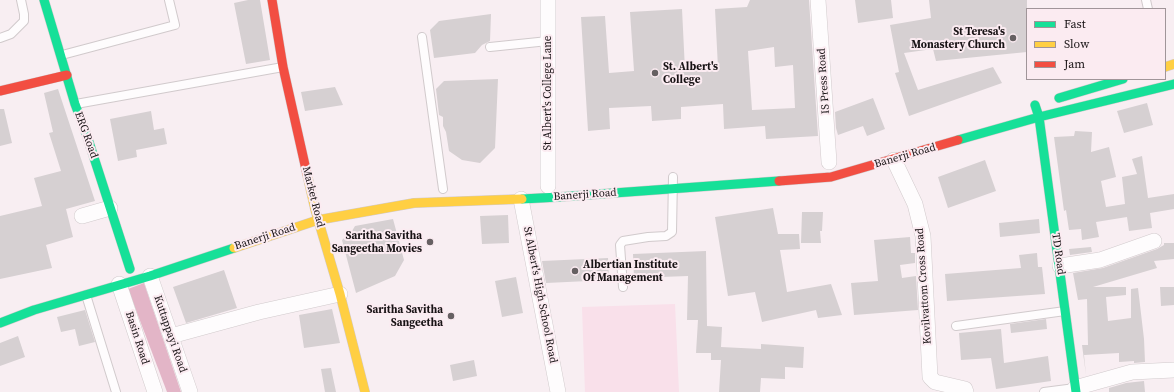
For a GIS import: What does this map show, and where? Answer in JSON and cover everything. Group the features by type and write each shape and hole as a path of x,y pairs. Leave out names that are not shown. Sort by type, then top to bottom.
{"main road":[{"name":"ERG Road","path":"44,0 75,104 110,208 125,273 134,280"},
{"name":"Market Road","path":"272,0 283,67 315,210 340,294 365,392"},
{"path":"0,91 67,75"},
{"name":"TD Road","path":"1076,390 1039,117 1039,104 1120,80"},
{"name":"Banerji Road","path":"0,323 34,310 86,294 125,273 134,280 149,273 318,220 414,203 559,198 831,177 1039,117 1174,84"},
{"path":"661,178 677,176"}],"street":[{"name":"St Albert's College Lane","path":"548,0 548,186"},
{"name":"IS Press Road","path":"818,0 829,162"},
{"name":"Kovilvattom Cross Road","path":"894,160 916,204 923,236 930,378 935,382 965,389 966,392"},
{"name":"St Albert's High School Road","path":"521,199 558,392"},
{"path":"82,216 110,208"},
{"path":"1060,266 1100,260 1154,241"},
{"name":"Basin Road","path":"125,273 155,392"},
{"name":"Kuttappayi Road","path":"149,273 190,392"},
{"path":"171,336 259,312 340,294"},
{"path":"1076,390 1132,372 1174,370"}],"lane":[{"path":"0,38 11,34 24,21 21,0"},
{"path":"61,56 175,25 169,0"},
{"path":"422,37 444,189"},
{"path":"490,47 548,41"},
{"path":"75,104 283,67"},
{"path":"623,287 620,245 623,241 666,236 672,232 674,189 677,176"},
{"path":"86,294 116,392"},
{"path":"956,326 1065,311"},
{"path":"1044,392 1076,390"}],"shaded area":[{"path":"144,283 181,392 167,392 128,289"},
{"path":"675,304 679,392 585,392 582,307"}],"building":[{"path":"248,0 260,0 270,60 246,64 234,3"},
{"path":"750,0 809,0 818,136 766,139 765,126 724,129 723,104 681,107 681,119 652,121 651,106 609,108 610,129 588,131 581,17 605,16 609,73 634,71 630,12 682,9 685,70 718,68 715,9 747,7","holes":["774,47 775,67 793,65 795,108 752,110 748,51"]},
{"path":"855,0 891,0 893,18 858,23"},
{"path":"929,0 1027,0 1026,52 936,61 933,49 904,53 918,90 993,67 1002,83 909,116 895,73 899,72 890,25 931,18"},
{"path":"491,14 490,41 482,45 475,53 434,58 430,30 439,21"},
{"path":"498,79 495,148 480,163 462,160 449,151 446,132 443,126 443,117 439,115 436,89 444,81"},
{"path":"335,87 343,105 305,111 301,92"},
{"path":"58,89 95,201 66,209 73,237 46,245 52,268 0,279 0,216 42,206 34,178 61,171 49,133 53,132 44,93"},
{"path":"873,98 885,129 867,136 863,126 838,135 835,112"},
{"path":"1147,103 1153,125 1124,133 1117,111"},
{"path":"0,109 4,109 12,143 0,146"},
{"path":"151,111 154,130 164,128 167,144 136,150 137,157 118,161 110,119"},
{"path":"1075,131 1092,132 1091,152 1109,147 1116,177 1101,181 1106,207 1125,204 1122,177 1137,174 1132,159 1142,156 1148,198 1174,194 1174,209 1150,213 1152,228 1129,231 1127,217 1096,222 1099,237 1082,240 1081,229 1069,230 1066,210 1064,211 1054,137 1074,136"},
{"path":"985,160 996,191 948,208 938,177"},
{"path":"773,208 778,234 799,234 800,249 780,250 787,292 831,284 842,315 818,318 816,310 762,322 755,292 728,296 715,217"},
{"path":"802,212 823,212 822,231 820,231 821,243 801,243"},
{"path":"508,215 509,243 482,244 480,216"},
{"path":"393,219 404,260 395,276 356,293 342,240 352,231 355,226"},
{"path":"1039,219 1040,233 1000,237 999,223"},
{"path":"910,237 911,253 915,253 915,263 900,265 902,278 916,276 918,310 854,315 851,283 878,281 874,240"},
{"path":"1164,243 1174,243 1174,259 1154,261 1157,268 1093,287 1126,287 1126,295 1106,297 1108,321 1131,318 1131,289 1138,288 1145,362 1119,362 1119,353 1084,355 1086,375 1082,345 1088,345 1087,299 1078,300 1073,273 1103,268 1157,249 1164,245"},
{"path":"1091,247 1092,252 1070,255 1069,249"},
{"path":"706,251 707,326 722,327 721,347 761,349 761,344 804,347 803,368 785,367 785,379 761,378 760,392 719,392 721,360 711,360 711,353 696,353 698,320 687,320 688,276 634,278 633,254"},
{"path":"1037,253 1038,267 1042,267 1045,294 947,301 945,274 1021,268 1019,255"},
{"name":"Albertian Institute Of Management","path":"608,258 609,280 546,283 542,261"},
{"path":"224,270 237,308 186,323 173,287"},
{"path":"516,277 523,313 502,317 495,281"},
{"path":"1160,287 1174,287 1174,305 1161,306"},
{"path":"332,309 340,343 304,348 299,315"},
{"path":"85,310 95,342 79,346 75,329 61,332 57,317"},
{"path":"1046,319 1047,329 1011,333 1010,324"},
{"path":"1001,329 1004,363 1048,356 1051,381 996,389 991,358 961,360 959,333"},
{"path":"18,336 25,357 0,366 0,343"},
{"path":"474,360 477,376 453,381 450,365"},
{"path":"331,368 336,392 325,392 321,369"},
{"path":"1144,381 1145,392 1109,392 1109,388 1126,383"}],"traffic: fast":[{"path":"44,0 75,104 87,136 130,269"},
{"path":"1059,98 1120,80"},
{"path":"958,140 1039,117 1174,84"},
{"path":"1035,105 1039,117 1076,392"},
{"path":"522,199 779,181"},
{"path":"0,323 34,310 150,276 234,248"}],"traffic: slow":[{"path":"1166,67 1174,64"},
{"path":"307,174 315,209 340,294 365,392"},
{"path":"234,248 318,220 414,203 522,199"}],"traffic: jam":[{"path":"272,0 283,67 307,174"},
{"path":"0,91 67,75"},
{"path":"779,181 831,177 958,140"}],"place":[{"name":"St Teresa's Monastery Church","path":"1013,38"},
{"name":"St. Albert's College","path":"655,73"},
{"name":"Saritha Savitha Sangeetha Movies","path":"430,242"},
{"name":"Albertian Institute Of Management","path":"575,271"},
{"name":"Saritha Savitha Sangeetha","path":"451,316"}]}
